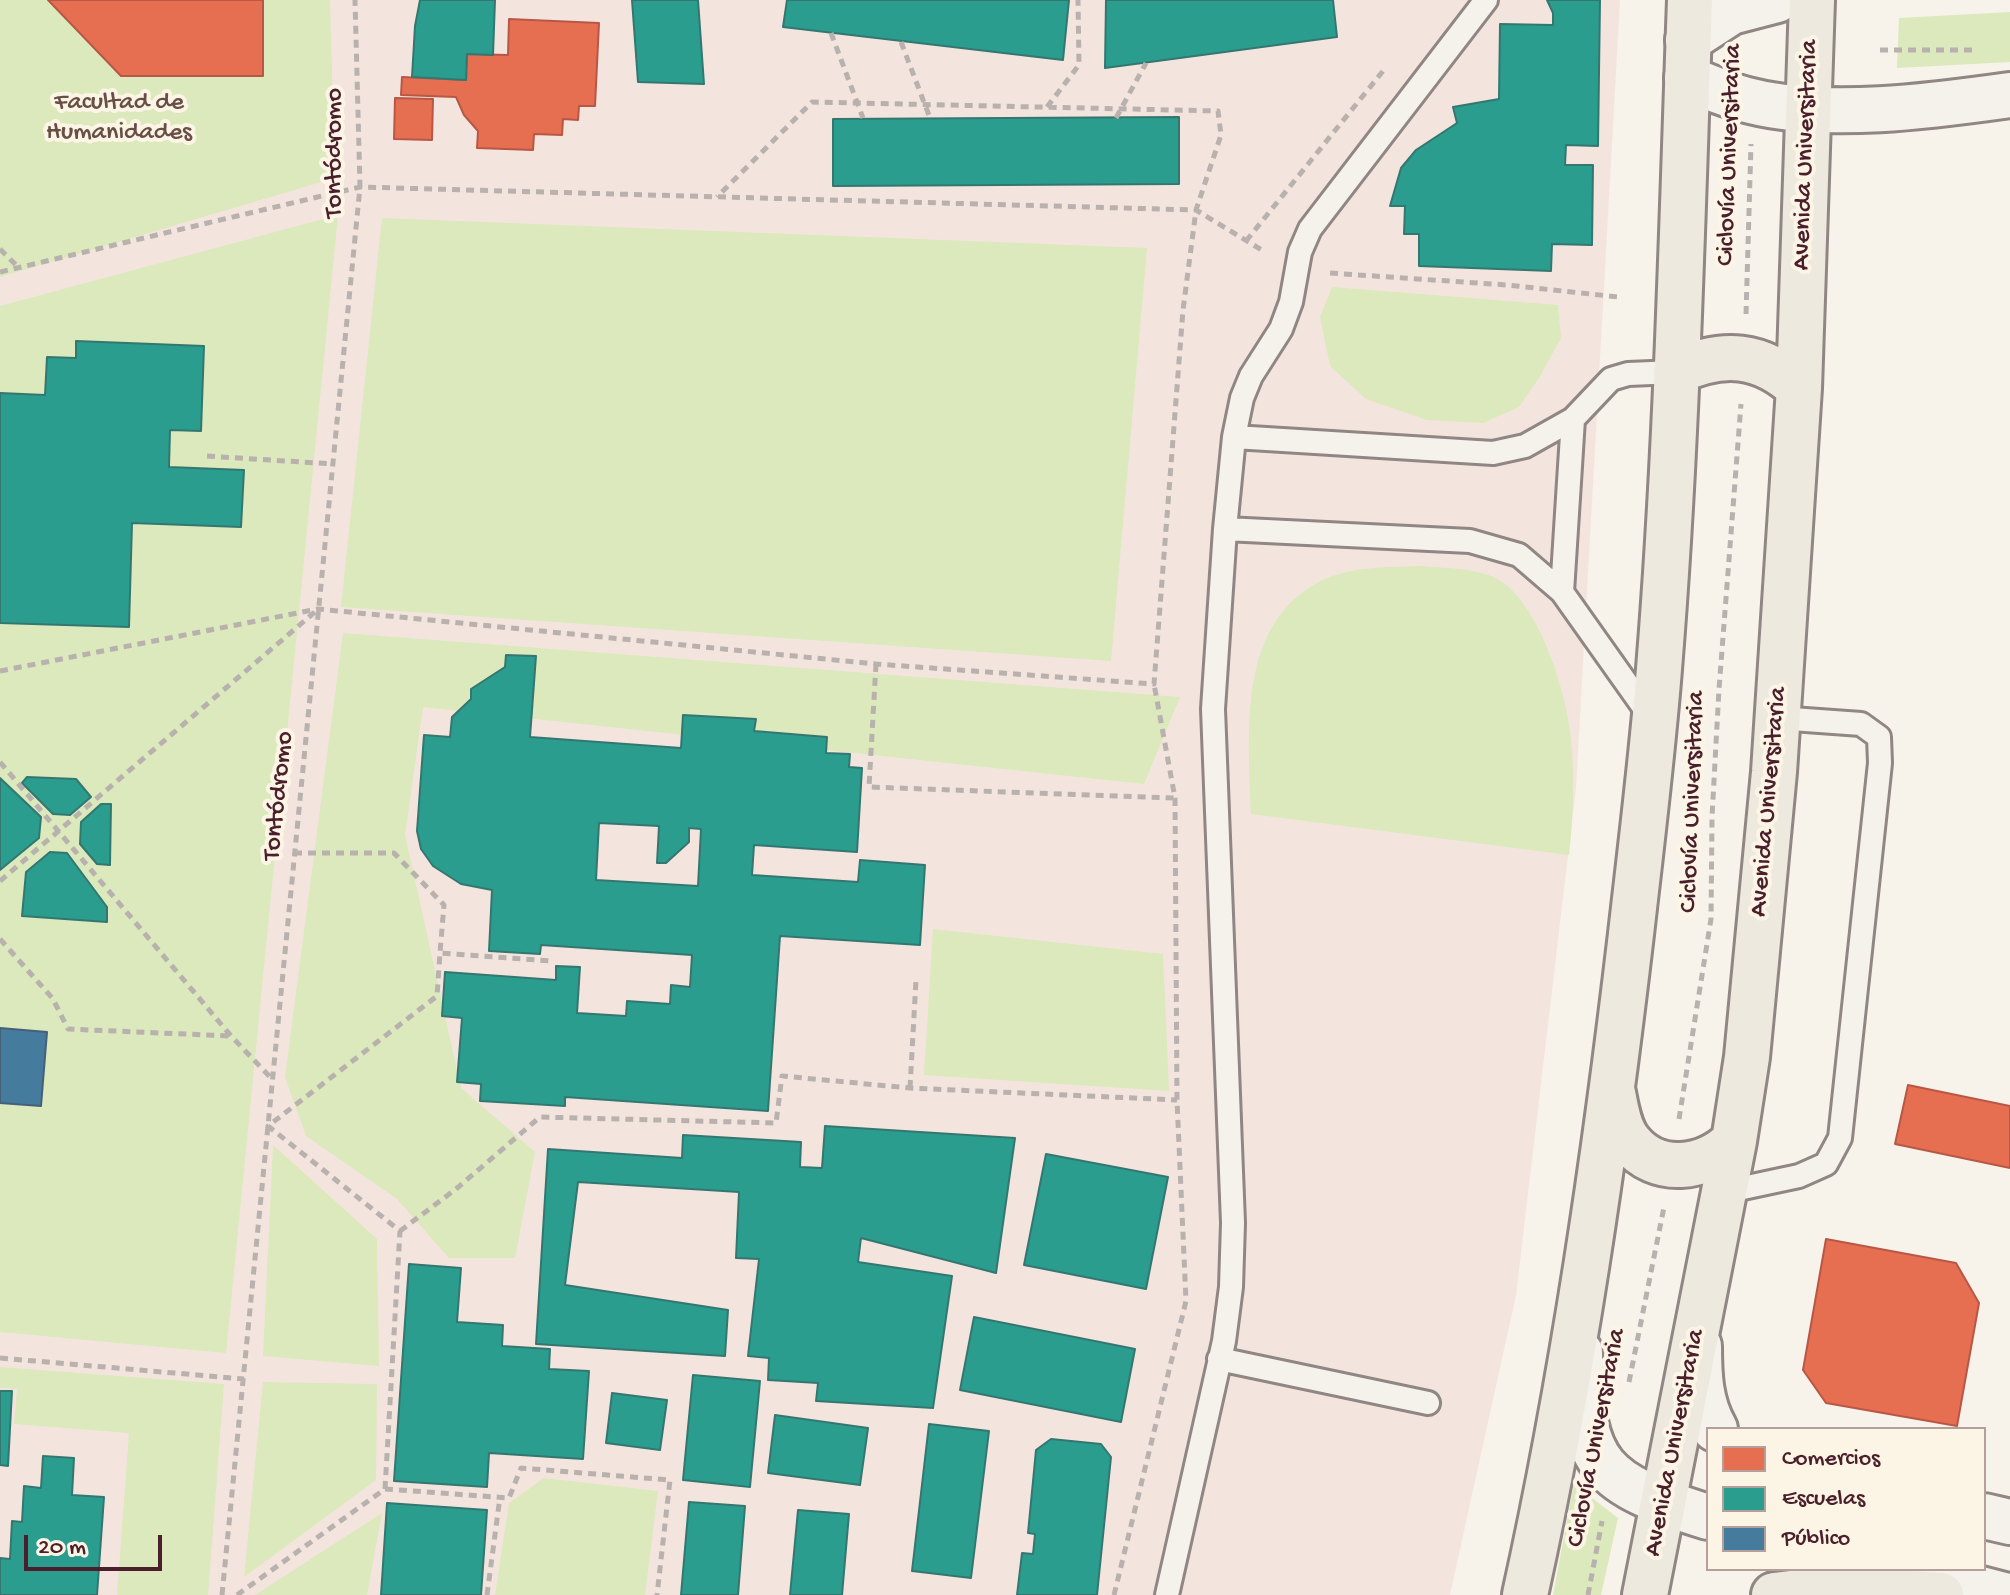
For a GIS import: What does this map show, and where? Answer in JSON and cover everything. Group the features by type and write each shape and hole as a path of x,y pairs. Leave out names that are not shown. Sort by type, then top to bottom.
{"main road":[{"path":"1688,39 1731,12 1777,0"},
{"name":"Avenida Universitaria","path":"1645,1595 1734,1141 1747,1057 1778,718 1799,388 1812,0"},
{"path":"1688,39 1752,102 1809,110 1846,111 2010,95"},
{"path":"1525,1595 1580,1309 1613,1091 1655,724 1676,372 1688,39"},
{"path":"1676,372 1697,362 1720,357 1744,358 1784,374 1799,388"},
{"path":"1613,1091 1619,1120 1629,1141 1649,1158 1672,1166 1701,1162 1724,1151 1734,1141"},
{"path":"1580,1309 1580,1378 1584,1418 1592,1445 1611,1475 1628,1488 1706,1516"},
{"path":"1699,1322 1702,1391 1708,1418 1714,1427"},
{"path":"1986,1516 2010,1522"},
{"path":"1911,1571 2004,1595"},
{"path":"1774,1595 1832,1588 1941,1595"}],"lane":[{"path":"1167,1595 1219,1359 1231,1287 1233,1223 1213,709 1234,437 1242,398 1251,376 1281,329 1291,302 1300,252 1310,229 1486,0"},
{"path":"1234,437 1493,453 1525,446 1573,419 1611,379 1628,374 1676,372"},
{"path":"1562,592 1573,419"},
{"path":"1225,529 1470,541 1519,555 1562,592 1655,724"},
{"path":"1724,1192 1799,1176 1826,1164 1840,1138 1842,1122 1880,763 1879,737 1861,724 1778,718"},
{"path":"1219,1359 1428,1403"}],"path":[{"name":"Tontódromo","path":"222,1595 360,187 355,0"},
{"path":"1047,107 1079,65 1078,0"},
{"path":"831,33 863,118"},
{"path":"901,42 930,118"},
{"path":"1880,50 1982,50"},
{"path":"1246,241 1391,61"},
{"path":"1116,118 1146,63"},
{"path":"717,197 812,102 1218,111 1221,135 1196,210 1183,310 1154,684 1175,798 1177,1100 1186,1301 1114,1595"},
{"name":"Ciclovía Universitaria","path":"1626,1397 1672,1166 1711,919 1712,817 1719,689 1744,358 1752,102"},
{"path":"0,272 360,187 1196,210 1296,270 1507,285 1618,297"},
{"path":"0,249 18,267"},
{"path":"207,456 333,464"},
{"path":"0,671 318,609 876,664 1154,684"},
{"path":"0,881 318,609"},
{"path":"876,664 869,787 1175,798"},
{"path":"0,762 231,1036 273,1080"},
{"path":"294,853 394,853 444,905 437,996 268,1126 400,1231"},
{"path":"0,939 53,999 68,1029 231,1036"},
{"path":"440,953 552,961"},
{"path":"910,1088 916,980"},
{"path":"385,1489 400,1231 456,1189 540,1117 776,1123 782,1076 910,1088 1177,1100"},
{"path":"0,1358 244,1379"},
{"path":"237,1595 385,1489 509,1498 521,1468 670,1480 657,1595"},
{"name":"Ciclovía Universitaria","path":"1588,1595 1611,1475"},
{"path":"487,1595 500,1497"}],"shaded area":[{"path":"0,0 1620,0 1576,788 1516,1295 1450,1595 0,1595"}],"green space":[{"name":"Facultad de Humanidades","path":"0,0 330,0 335,178 0,277"},
{"path":"2010,12 2010,62 1897,68 1899,18"},
{"path":"338,215 226,1353 0,1332 0,306"},
{"path":"382,218 1147,248 1111,661 341,607"},
{"path":"1332,287 1558,305 1561,338 1519,407 1483,423 1427,420 1366,399 1330,366 1320,317"},
{"path":"1422,566 1465,570 1496,578 1519,598 1532,616 1560,685 1570,731 1573,790 1569,855 1251,814 1249,752 1253,687 1271,628 1289,604 1327,578 1367,569"},
{"path":"343,633 1180,697 1144,784 423,707 405,835 461,1088 535,1152 515,1258 449,1258 397,1199 306,1136 285,1077"},
{"path":"933,929 1163,954 1169,1091 924,1075"},
{"path":"273,1145 377,1239 379,1366 263,1356"},
{"path":"0,1367 224,1384 208,1595 117,1595 129,1433 14,1424 17,1389 0,1388"},
{"path":"263,1382 377,1384 376,1480 244,1577"},
{"path":"544,1478 658,1491 645,1595 495,1595 509,1503"},
{"path":"1574,1484 1618,1518 1601,1595 1553,1595"},
{"path":"382,1513 367,1595 255,1595"}],"building: Comercios":[{"path":"48,0 263,0 263,76 121,76"},
{"path":"509,19 599,23 595,106 579,106 578,120 563,119 562,135 534,134 533,150 477,148 478,131 464,115 456,97 401,95 402,77 466,80 467,54 508,55"},
{"path":"395,98 433,99 432,140 394,139"},
{"path":"1908,1085 2010,1106 2010,1168 1895,1144"},
{"path":"1826,1239 1956,1263 1979,1303 1957,1426 1826,1403 1803,1370"}],"building: Escuelas":[{"path":"420,0 495,0 493,55 467,54 466,80 412,77"},
{"path":"632,0 698,0 704,84 638,82"},
{"path":"787,0 1069,0 1063,60 783,27"},
{"path":"1106,0 1333,0 1337,37 1105,68"},
{"path":"1547,0 1600,0 1598,146 1566,145 1565,165 1593,165 1592,245 1552,244 1551,271 1419,266 1419,234 1404,234 1405,206 1390,206 1401,168 1416,150 1457,123 1453,107 1499,99 1500,24 1553,25 1553,13"},
{"path":"1179,117 1179,184 833,186 833,119"},
{"path":"76,341 204,346 201,431 170,430 169,467 244,470 241,527 132,523 129,627 0,623 0,393 45,395 47,357 76,358"},
{"path":"506,655 536,656 530,737 681,748 683,715 756,719 754,731 827,737 826,753 850,754 849,767 862,768 857,852 754,845 752,875 858,882 860,860 925,865 920,945 780,936 768,1111 565,1097 565,1106 480,1101 481,1084 457,1082 462,1018 442,1016 445,972 556,980 556,966 580,967 577,1013 626,1016 627,1001 670,1004 671,985 690,987 692,955 541,945 540,954 489,951 492,890 461,884 433,866 421,849 417,831 424,735 450,737 452,717 471,699 471,689 505,667","holes":["599,823 659,826 657,863 666,863 689,842 689,828 701,829 698,886 596,880"]},
{"path":"27,777 76,779 91,797 70,815 53,814 22,783"},
{"path":"0,778 41,817 39,838 0,870"},
{"path":"101,804 111,804 110,865 97,864 80,844 81,822"},
{"path":"50,852 67,853 107,907 107,922 22,916 26,872"},
{"path":"825,1126 1015,1138 996,1273 861,1238 858,1262 952,1276 933,1408 816,1401 818,1383 768,1380 769,1358 748,1356 759,1259 736,1258 739,1192 578,1182 565,1285 728,1310 725,1356 536,1344 548,1149 682,1158 683,1135 801,1142 800,1167 822,1168"},
{"path":"1046,1154 1168,1177 1146,1289 1024,1265"},
{"path":"409,1264 461,1268 457,1322 503,1325 502,1346 550,1349 549,1369 589,1371 583,1459 489,1453 487,1487 394,1481"},
{"path":"974,1317 1135,1349 1121,1422 960,1390"},
{"path":"693,1375 760,1381 750,1487 683,1480"},
{"path":"0,1391 12,1391 8,1466 0,1465"},
{"path":"612,1393 667,1400 660,1450 606,1443"},
{"path":"775,1415 868,1428 860,1485 768,1473"},
{"path":"929,1424 989,1431 971,1578 912,1571"},
{"path":"1051,1439 1101,1444 1111,1457 1097,1595 1017,1595 1022,1553 1033,1554 1035,1534 1028,1533 1036,1450"},
{"path":"43,1456 74,1458 72,1495 104,1497 97,1595 0,1595 0,1558 10,1559 12,1521 22,1522 24,1486 41,1488"},
{"path":"689,1502 745,1506 738,1595 681,1595"},
{"path":"387,1503 487,1510 481,1595 381,1595"},
{"path":"798,1510 849,1514 842,1595 790,1595"}],"building: Público":[{"path":"0,1028 47,1032 41,1106 0,1103"}]}
